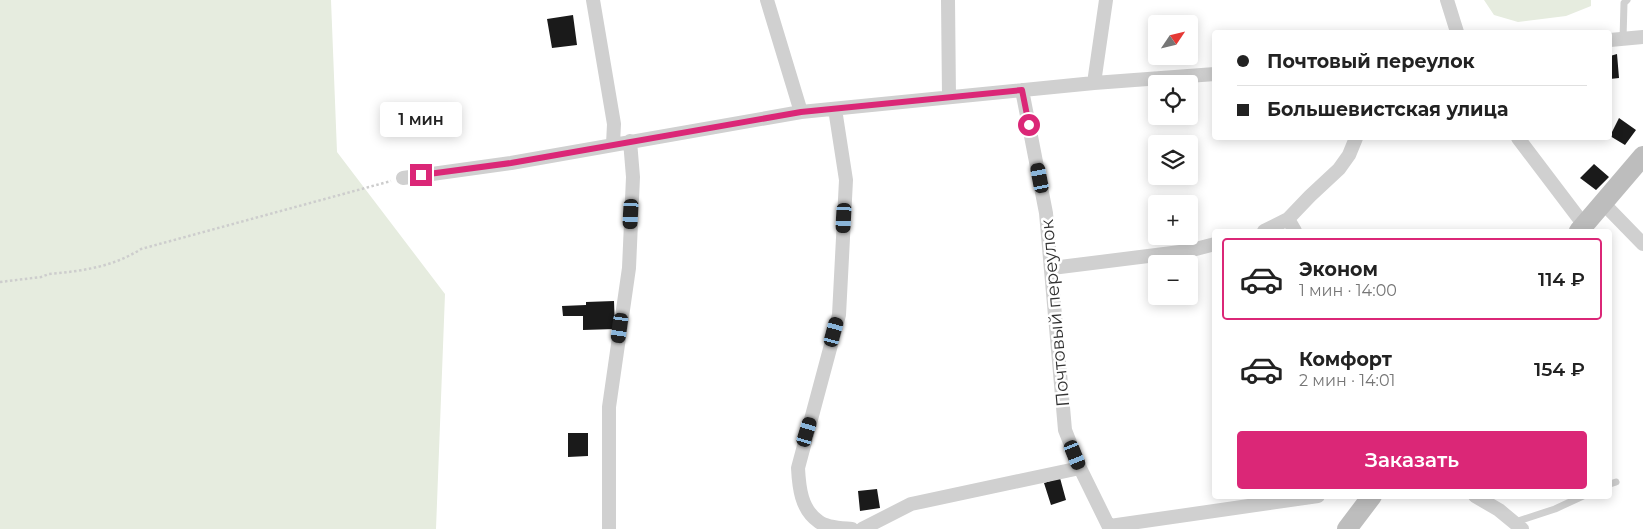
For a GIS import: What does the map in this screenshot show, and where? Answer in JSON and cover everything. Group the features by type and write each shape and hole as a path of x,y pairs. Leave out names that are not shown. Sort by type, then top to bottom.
{"main road":[{"path":"1582,228 1641,162"},
{"path":"1347,529 1370,499"}],"street":[{"path":"593,0 614,124 613,144"},
{"path":"767,0 801,112"},
{"path":"948,0 948,97"},
{"path":"1094,83 1106,0"},
{"path":"1447,0 1456,30"},
{"path":"1617,40 1643,36"},
{"path":"403,178 511,163 801,112 1094,83 1212,74"},
{"name":"Почтовый переулок","path":"1022,90 1046,213 1065,430 1080,468 1110,528"},
{"path":"835,109 846,180 839,315 798,468 800,493 808,510 818,522 837,528 852,529"},
{"path":"1268,229 1288,219 1339,169 1349,155 1355,140"},
{"path":"1519,140 1582,228"},
{"path":"608,529 609,406 629,268 633,177 630,141"},
{"path":"1603,203 1643,244"},
{"path":"1288,219 1294,229"},
{"path":"1052,268 1188,250 1212,245"},
{"path":"862,529 911,504 1080,468"},
{"path":"1110,528 1298,499"},
{"path":"1480,499 1500,510 1519,526"}],"lane":[{"path":"1617,40 1624,3 1627,0"},
{"path":"1519,526 1577,499"}],"path":[{"path":"0,282 107,266 129,257 141,249 403,178"}],"shaded area":[{"path":"0,0 331,0 337,152 445,294 436,529 0,529"},
{"path":"1484,0 1591,0 1591,6 1566,16 1518,22 1494,15"}],"building":[{"path":"573,15 577,45 552,48 547,19"},
{"path":"1617,54 1619,78 1612,79 1612,55"},
{"path":"1619,118 1636,130 1625,145 1612,137 1612,132"},
{"path":"1594,164 1609,177 1596,190 1580,178"},
{"path":"614,301 615,329 583,330 583,316 563,316 562,306 586,305 586,302"},
{"path":"568,433 588,433 588,456 568,457"},
{"path":"1060,478 1066,500 1051,505 1044,483"},
{"path":"877,489 880,508 860,511 858,491"}],"route":[{"path":"421,175 511,163 801,112 1022,90 1029,125"}]}
